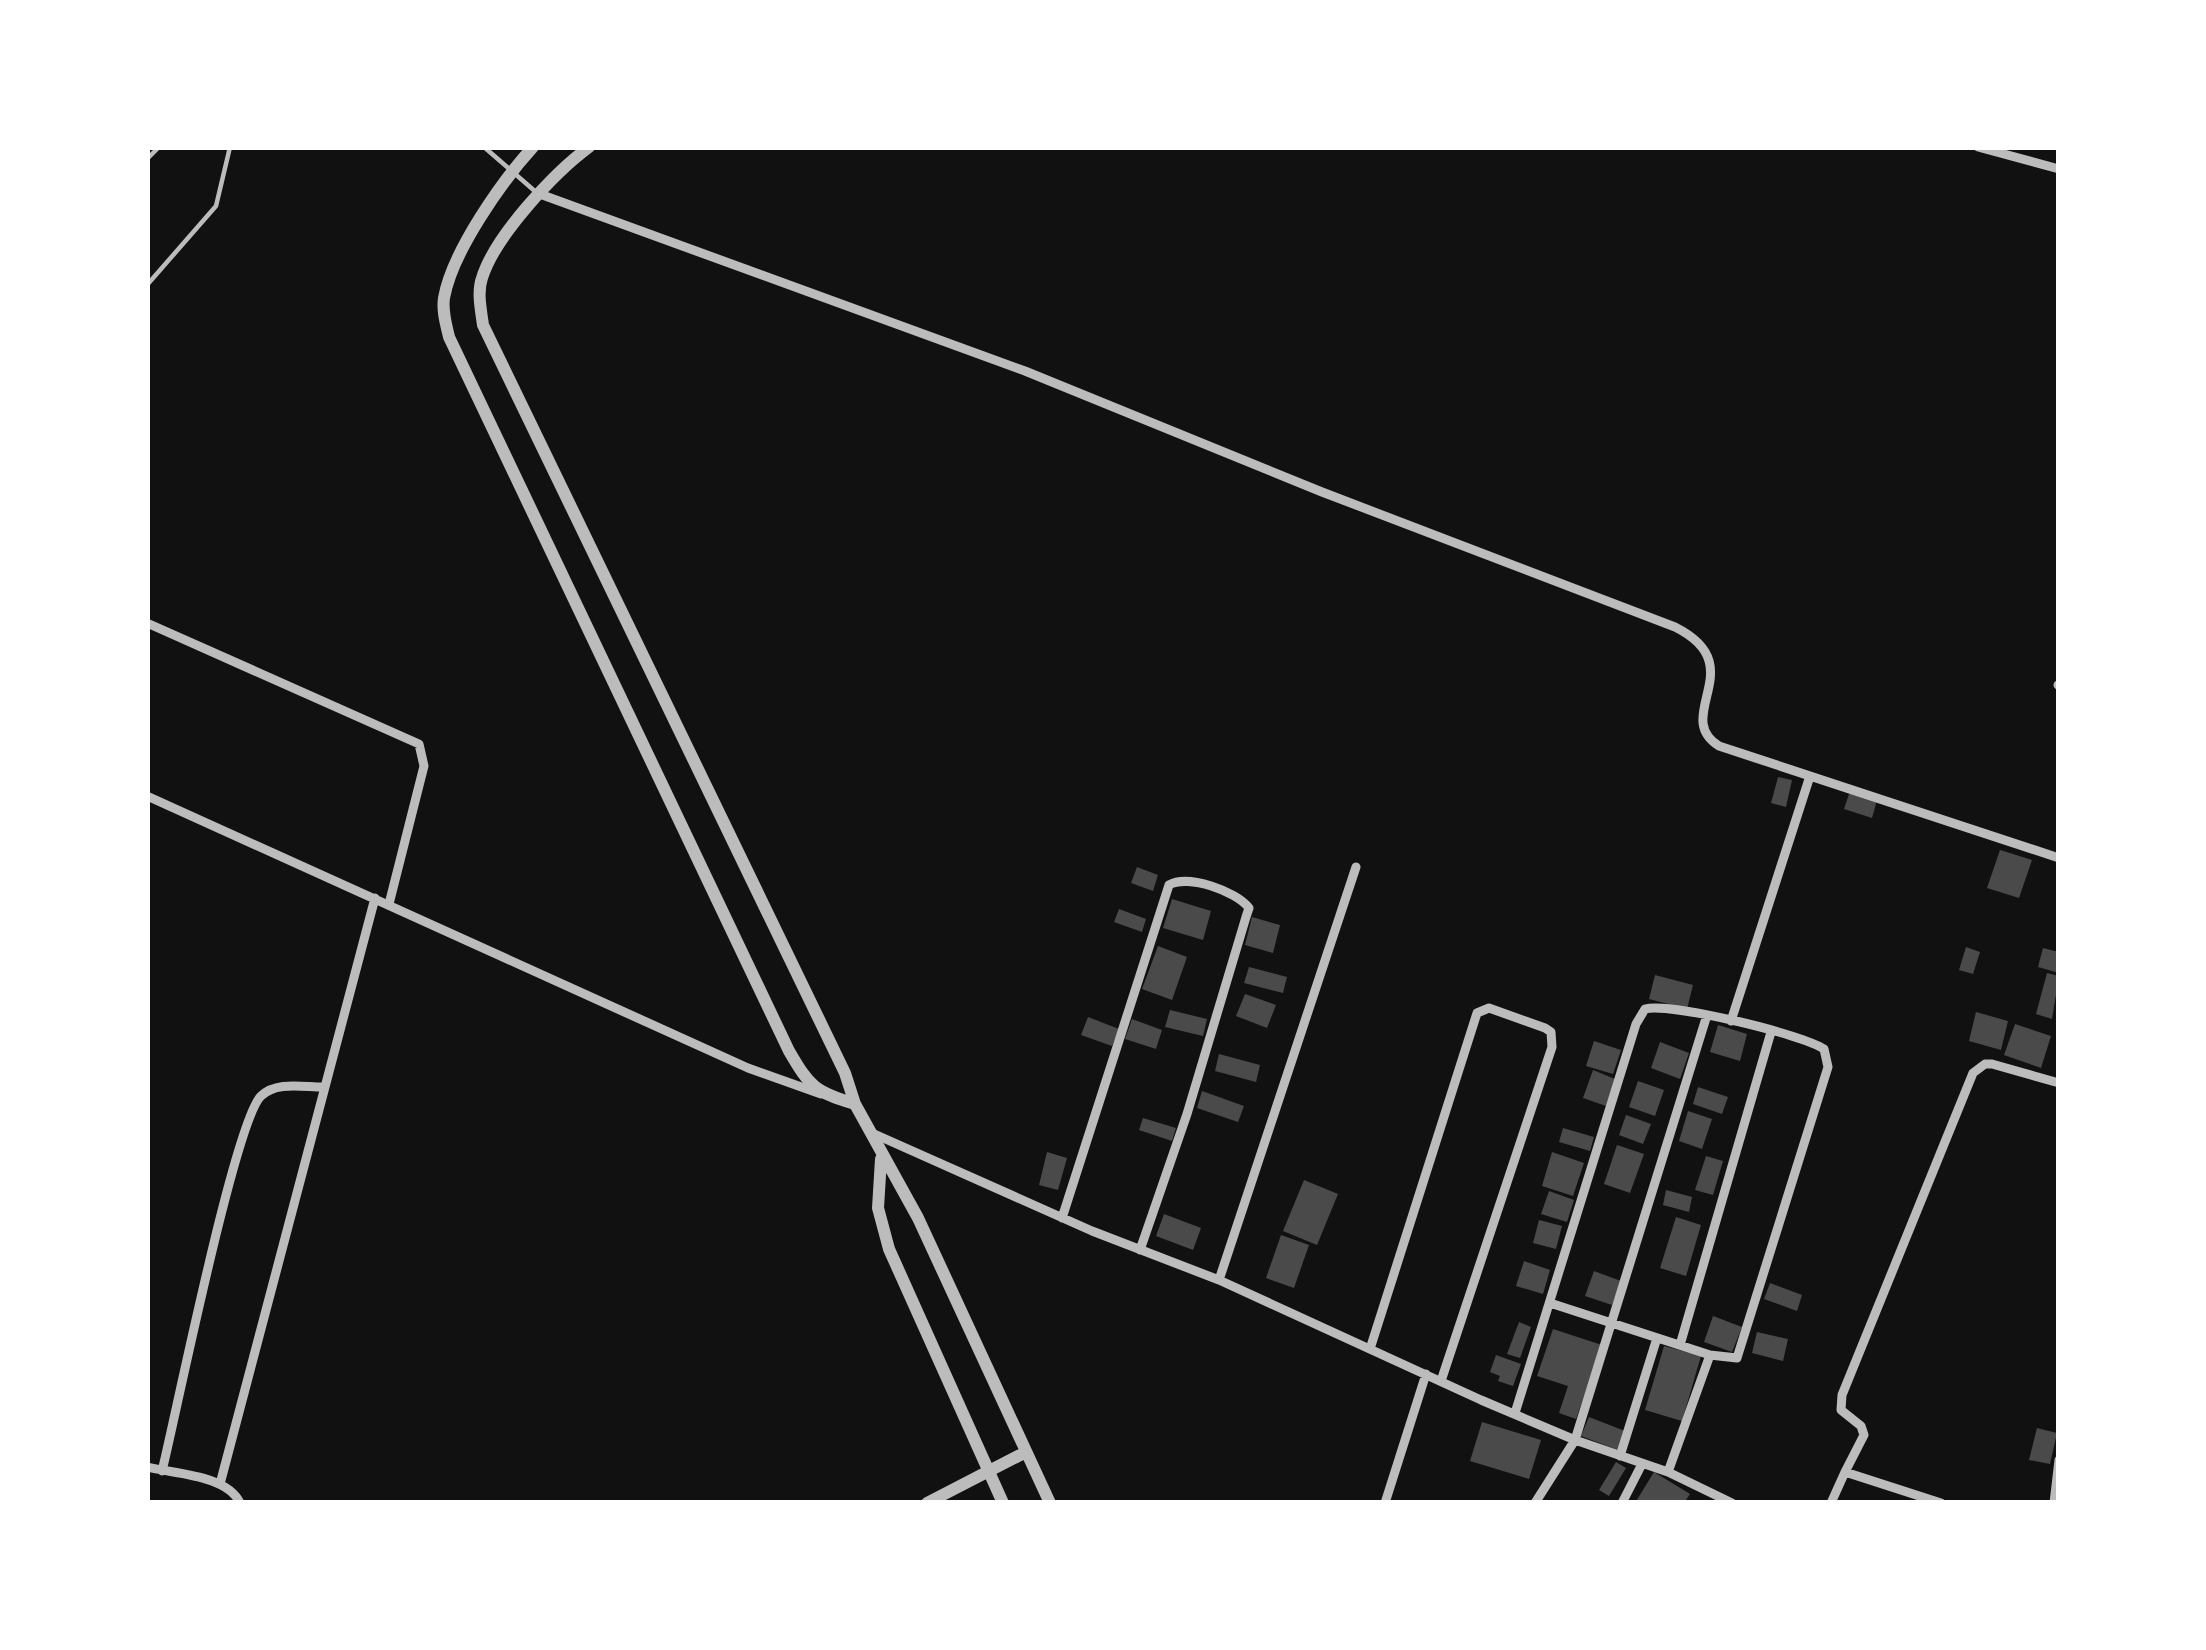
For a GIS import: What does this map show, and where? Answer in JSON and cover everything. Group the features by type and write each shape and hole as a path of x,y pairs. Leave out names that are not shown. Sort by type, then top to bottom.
{"street":[{"path":"533,147 497,189 451,280 444,298 449,337 789,1051 806,1082 821,1094"},
{"path":"589,147 537,194 481,280 483,325 490,346 845,1073 881,1158 918,1218 1050,1503"},
{"path":"1982,148 2059,169"},
{"path":"537,194 1025,371 1675,627 1704,645 1710,658 1702,717 1707,739 2059,858"},
{"path":"147,623 419,744 424,766 389,904"},
{"path":"1731,1022 1810,776"},
{"path":"147,796 748,1068 855,1104"},
{"path":"1219,1280 1356,867"},
{"path":"1062,1218 1169,885 1186,880 1241,899 1249,908 1140,1250"},
{"path":"220,1484 375,898"},
{"path":"1515,1413 1640,1016 1645,1009 1659,1006 1707,1015 1816,1044 1828,1056 1740,1354 1734,1360 1550,1303"},
{"path":"1370,1348 1477,1013 1489,1008 1545,1028 1551,1032 1552,1047 1441,1382"},
{"path":"1535,1503 1575,1440 1707,1015"},
{"path":"1680,1345 1771,1032"},
{"path":"1831,1503 1864,1430 1846,1416 1839,1403 1973,1073 1992,1064 2059,1083"},
{"path":"163,1471 252,1110 267,1091 323,1088"},
{"path":"872,1133 1062,1218 1219,1280 1575,1440 1668,1472 1732,1503"},
{"path":"881,1158 878,1208 889,1249 1003,1503"},
{"path":"1620,1456 1657,1338"},
{"path":"1668,1472 1710,1355"},
{"path":"1385,1503 1426,1374"},
{"path":"927,1503 1026,1452"},
{"path":"2054,1503 2059,1460"},
{"path":"1622,1503 1642,1464"},
{"path":"147,1467 220,1484 233,1491 240,1503"},
{"path":"1845,1472 1934,1502"}],"lane":[{"path":"147,159 159,147"},
{"path":"147,285 216,206 230,147"},
{"path":"484,147 537,194"}],"building":[{"path":"1778,777 1792,780 1786,807 1771,803"},
{"path":"1850,791 1877,800 1872,818 1844,809"},
{"path":"2000,850 2032,860 2019,898 1987,888"},
{"path":"1137,867 1158,875 1153,891 1131,883"},
{"path":"1172,899 1211,911 1203,940 1163,928"},
{"path":"1119,909 1146,919 1142,932 1114,922"},
{"path":"1252,917 1280,925 1273,953 1245,945"},
{"path":"1158,946 1187,957 1172,1000 1142,989"},
{"path":"1966,947 1980,952 1973,974 1959,970"},
{"path":"2043,948 2059,952 2059,973 2038,967"},
{"path":"1249,967 1287,977 1283,993 1244,983"},
{"path":"2047,973 2059,976 2052,1019 2036,1014"},
{"path":"1655,975 1693,985 1687,1009 1649,999"},
{"path":"1245,994 1276,1005 1267,1028 1236,1016"},
{"path":"1170,1010 1207,1019 1203,1036 1165,1027"},
{"path":"1976,1012 2008,1021 2001,1050 1969,1041"},
{"path":"1088,1017 1119,1029 1112,1046 1081,1035"},
{"path":"1132,1019 1162,1030 1156,1049 1125,1039"},
{"path":"2015,1024 2051,1036 2041,1068 2004,1055"},
{"path":"1718,1025 1747,1034 1740,1061 1710,1052"},
{"path":"1594,1041 1621,1050 1613,1074 1586,1066"},
{"path":"1660,1042 1689,1053 1680,1079 1651,1068"},
{"path":"1219,1054 1260,1065 1256,1082 1215,1071"},
{"path":"1593,1070 1615,1079 1606,1106 1583,1098"},
{"path":"1638,1081 1664,1090 1655,1116 1629,1107"},
{"path":"1698,1087 1728,1097 1722,1114 1693,1104"},
{"path":"1202,1091 1244,1106 1238,1122 1197,1108"},
{"path":"1688,1111 1712,1119 1702,1149 1679,1141"},
{"path":"1626,1115 1651,1124 1643,1144 1619,1135"},
{"path":"1143,1118 1176,1128 1172,1141 1139,1130"},
{"path":"1563,1128 1594,1137 1590,1151 1559,1142"},
{"path":"1617,1145 1644,1154 1630,1193 1604,1184"},
{"path":"1047,1152 1067,1158 1058,1190 1039,1185"},
{"path":"1552,1152 1584,1163 1573,1196 1542,1186"},
{"path":"1706,1156 1723,1161 1713,1195 1695,1190"},
{"path":"1304,1180 1338,1194 1317,1245 1283,1231"},
{"path":"1666,1190 1692,1197 1689,1212 1663,1205"},
{"path":"1549,1191 1574,1200 1567,1222 1541,1214"},
{"path":"1164,1214 1201,1228 1193,1250 1156,1236"},
{"path":"1676,1217 1701,1225 1686,1276 1660,1268"},
{"path":"1539,1220 1562,1226 1556,1249 1533,1243"},
{"path":"1281,1235 1309,1245 1294,1288 1266,1278"},
{"path":"1524,1261 1550,1270 1543,1294 1516,1286"},
{"path":"1594,1271 1621,1281 1612,1305 1585,1296"},
{"path":"1770,1283 1802,1295 1797,1311 1764,1299"},
{"path":"1713,1316 1742,1327 1732,1352 1704,1342"},
{"path":"1519,1322 1531,1327 1520,1358 1507,1354"},
{"path":"1553,1329 1602,1345 1576,1419 1559,1413 1568,1386 1537,1376"},
{"path":"1757,1332 1788,1339 1783,1361 1752,1353"},
{"path":"1664,1346 1701,1356 1682,1421 1645,1410"},
{"path":"1496,1355 1521,1364 1513,1386 1490,1372"},
{"path":"1589,1417 1625,1431 1618,1450 1581,1436"},
{"path":"1482,1422 1541,1440 1529,1479 1470,1461"},
{"path":"2037,1428 2057,1433 2050,1464 2029,1460"},
{"path":"1616,1462 1626,1468 1609,1496 1599,1490"},
{"path":"1654,1472 1690,1494 1684,1503 1635,1503"}]}
